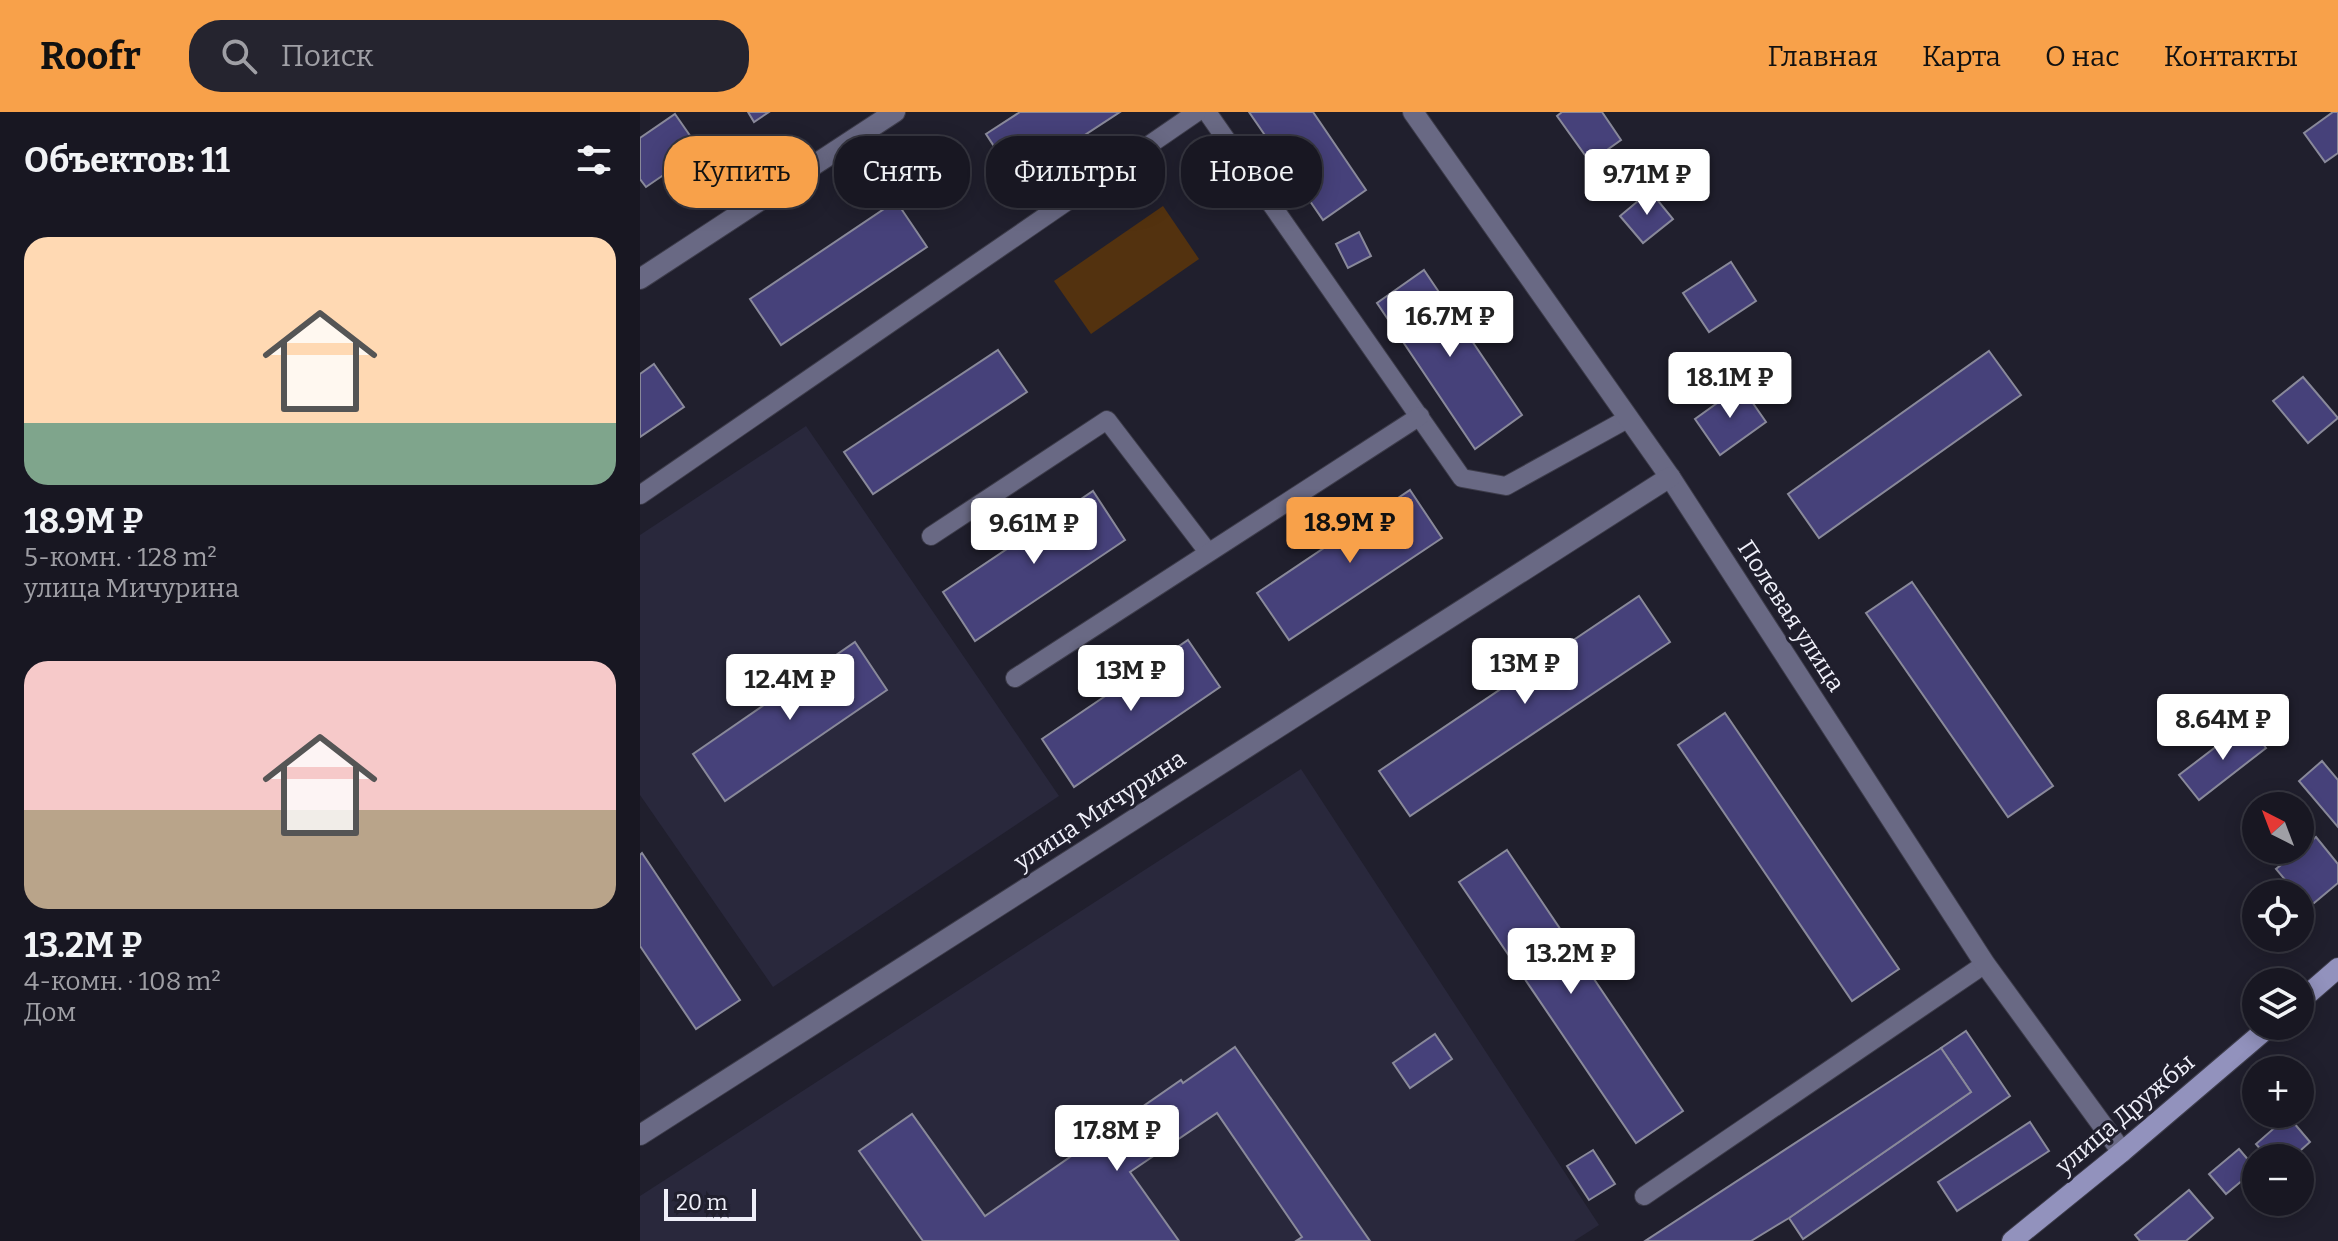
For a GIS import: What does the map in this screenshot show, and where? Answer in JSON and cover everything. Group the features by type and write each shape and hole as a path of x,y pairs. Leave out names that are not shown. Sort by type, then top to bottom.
{"main road":[{"path":"2314,989 2338,968"},
{"name":"улица Дружбы","path":"2012,1241 2254,1040"}],"street":[{"path":"640,279 895,112"},
{"name":"Полевая улица","path":"1413,112 1670,477 1985,964 2122,1152"},
{"name":"улица Мичурина","path":"640,1135 1670,477"}],"lane":[{"path":"640,495 1197,112"},
{"path":"1207,112 1462,478 1506,486 1629,418"},
{"path":"1015,678 1420,416"},
{"path":"931,536 1107,420 1208,552"},
{"path":"1644,1196 1985,964"}],"shaded area":[{"path":"1160,208 1164,208 1199,259 1091,334 1054,281"},
{"path":"806,426 1059,796 773,987 640,795 640,535"},
{"path":"1301,769 1599,1225 1574,1241 640,1241 640,1196"}],"building":[{"path":"748,112 769,112 754,122"},
{"path":"1020,112 1120,112 1083,136 986,134"},
{"path":"1249,112 1313,112 1366,190 1323,220 1315,208 1322,208 1322,136 1265,136"},
{"path":"1562,112 1602,112 1621,140 1590,162 1557,116"},
{"path":"2333,112 2338,112 2338,153 2325,162 2304,133"},
{"path":"675,114 690,136 664,136 664,175 646,187 640,179 640,138"},
{"path":"1650,191 1673,219 1643,243 1620,216"},
{"path":"886,208 901,208 927,247 781,345 750,299"},
{"path":"1359,232 1371,256 1348,268 1336,244"},
{"path":"1731,262 1756,301 1709,332 1683,293"},
{"path":"1424,270 1522,415 1475,449 1377,303"},
{"path":"998,350 1027,392 873,494 844,452"},
{"path":"1989,351 2021,395 1819,538 1788,494"},
{"path":"654,364 684,407 640,437 640,374"},
{"path":"2303,377 2338,418 2308,443 2273,401"},
{"path":"1741,386 1766,422 1720,455 1695,419"},
{"path":"1410,490 1442,538 1289,640 1257,593"},
{"path":"1093,491 1125,540 975,641 943,592"},
{"path":"1912,582 2053,786 2008,817 1866,613"},
{"path":"1639,596 1670,642 1410,816 1379,771"},
{"path":"1188,640 1220,687 1074,787 1042,739"},
{"path":"855,642 887,690 725,801 693,754"},
{"path":"1725,713 1899,969 1852,1001 1678,745"},
{"path":"2247,723 2266,748 2199,800 2179,775"},
{"path":"2322,761 2338,780 2338,827 2314,799 2314,792 2308,792 2299,781"},
{"path":"2316,837 2338,864 2338,883 2314,903 2314,880 2285,880 2276,869 2282,864 2314,864"},
{"path":"1507,850 1683,1111 1636,1143 1459,882"},
{"path":"642,853 740,1000 696,1029 640,946"},
{"path":"1966,1031 2010,1096 1803,1239 1789,1218 1971,1092 1941,1048"},
{"path":"1435,1034 1452,1059 1410,1088 1393,1063"},
{"path":"1235,1047 1370,1241 1296,1241 1302,1237 1217,1113 1130,1172 1179,1241 923,1241 859,1151 912,1114 985,1216 1181,1080 1183,1083"},
{"path":"1941,1048 1971,1092 1789,1218 1751,1241 1645,1241"},
{"path":"2030,1122 2049,1151 1957,1211 1938,1182"},
{"path":"2274,1128 2298,1128 2310,1142 2308,1144 2256,1144"},
{"path":"2239,1149 2242,1153 2242,1181 2226,1194 2209,1174"},
{"path":"1593,1150 1615,1184 1589,1200 1567,1166"},
{"path":"2189,1190 2213,1218 2186,1241 2140,1241 2135,1235"}]}
